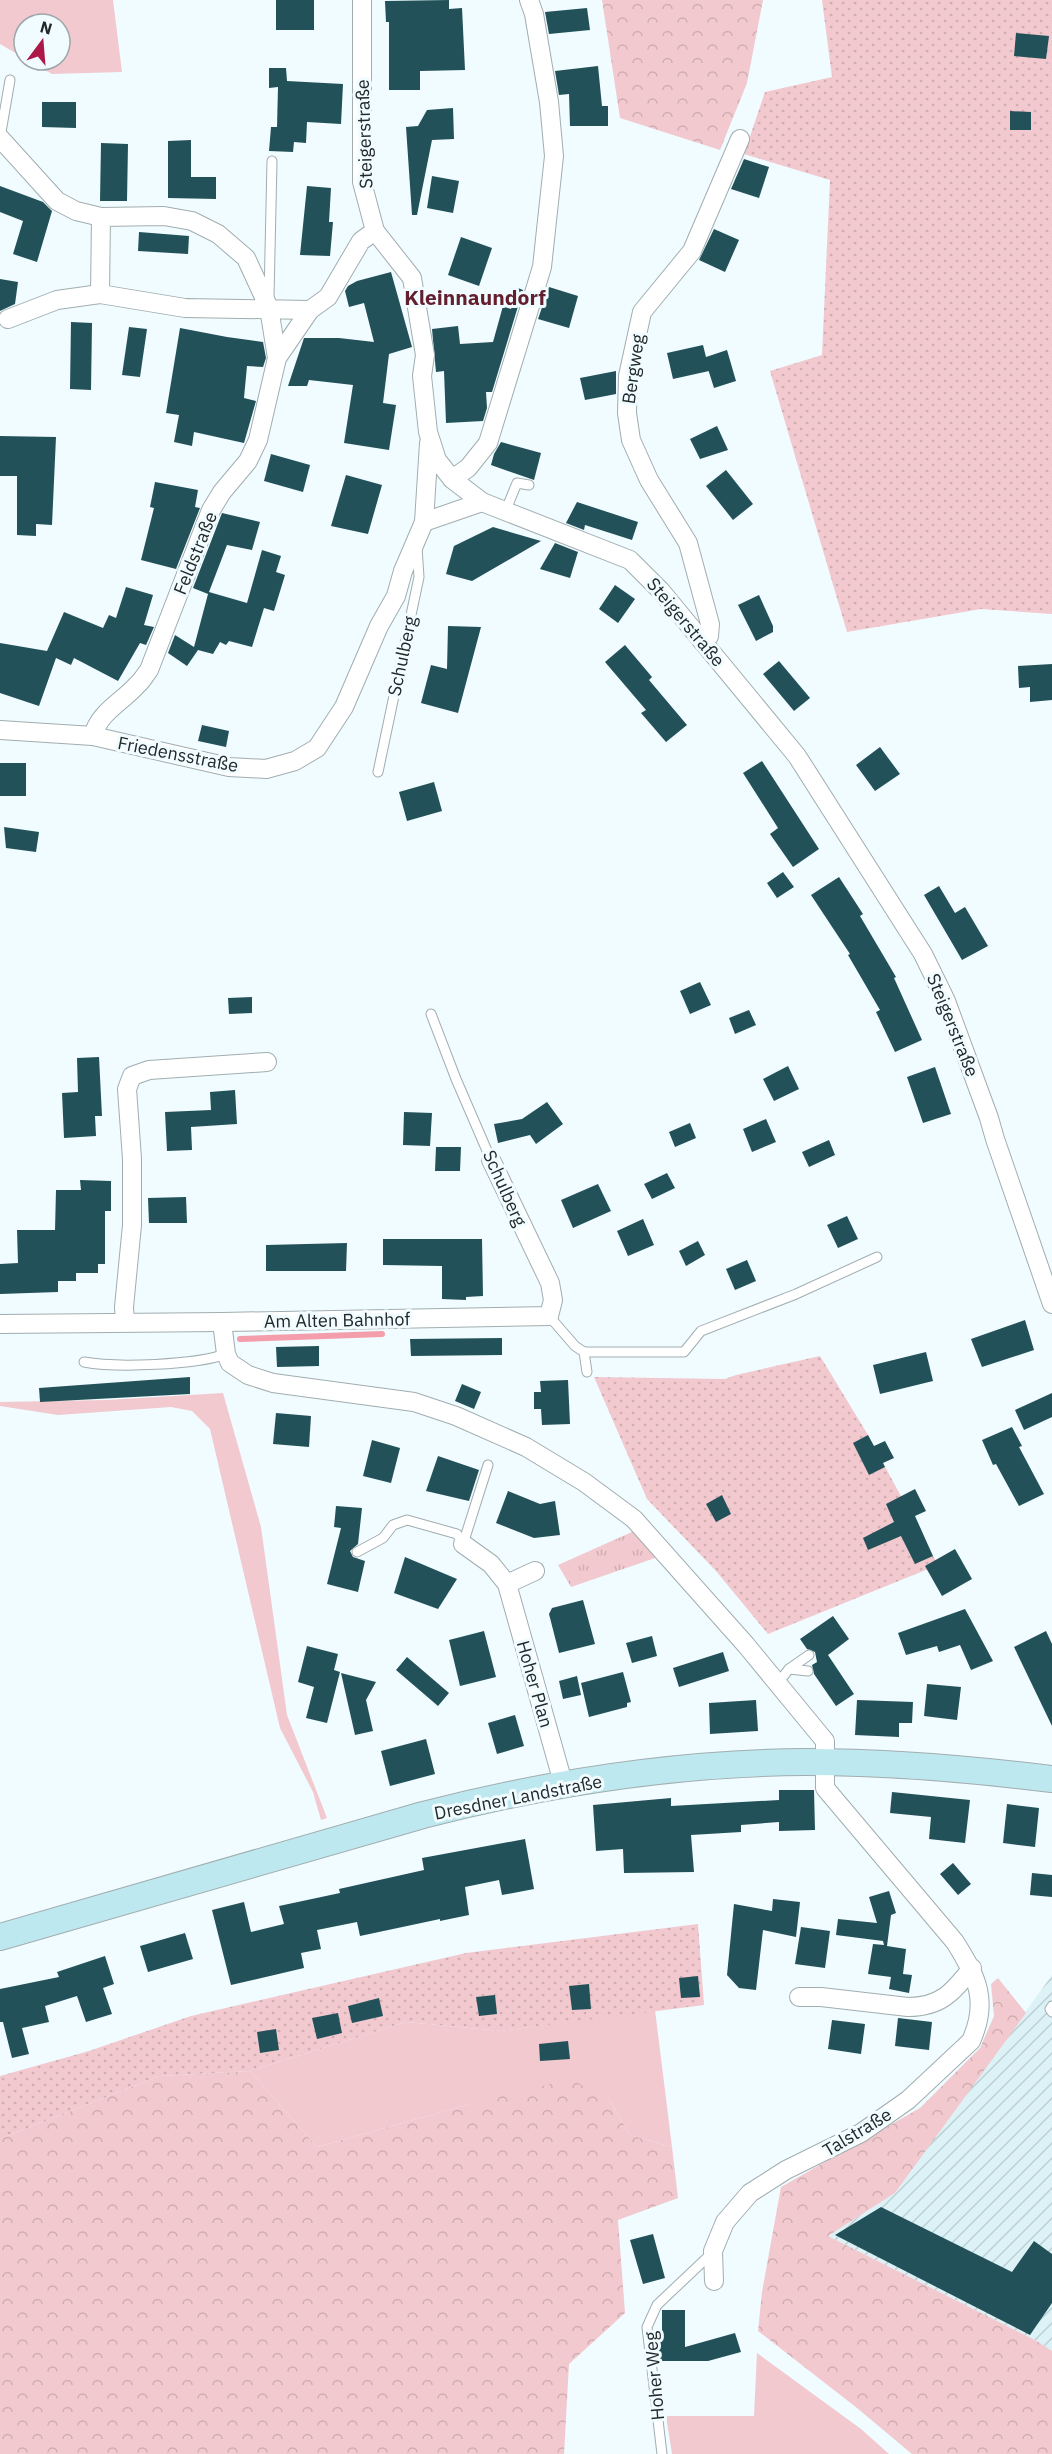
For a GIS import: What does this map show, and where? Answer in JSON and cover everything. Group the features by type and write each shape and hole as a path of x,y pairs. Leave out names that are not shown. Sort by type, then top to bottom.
{"street":[{"name":"Steigerstraße","path":"362,0 362,182 375,231 411,278 425,355 422,376 429,436 437,460 452,479 482,502 630,560 661,591 797,756 923,954 946,1000 972,1068 1052,1304"},
{"path":"452,479 468,468 488,443 542,267 554,156 548,91 534,14 529,0"},
{"name":"Feldstraße","path":"0,138 57,201 76,211 101,217 164,216 192,220 218,234 246,258 269,308 277,358"},
{"name":"Bergweg","path":"702,640 709,636 710,624 688,543 649,480 631,440 627,413 628,376 642,312 692,251 740,140"},
{"path":"100,294 101,217"},
{"name":"Feldstraße","path":"93,736 96,725 104,714 137,685 149,670 211,510 222,492 248,461 258,440 277,358 310,310 328,297 361,241 375,231"},
{"path":"8,319 57,300 100,294 185,308 310,310"},
{"name":"Friedensstraße","path":"0,730 93,736 229,767 266,769 295,761 317,748 344,707 396,596 403,571 424,522 429,436"},
{"path":"424,522 482,502"},
{"path":"125,1322 124,1307 132,1225 132,1159 127,1089 132,1076 149,1070 267,1062"},
{"name":"Schulberg","path":"491,1160 550,1283 553,1300 549,1316"},
{"name":"Am Alten Bahnhof","path":"0,1324 549,1316"},
{"path":"222,1322 226,1354 230,1363 248,1375 273,1383 414,1402 456,1416 526,1447 584,1482 634,1519 784,1676 825,1752"},
{"name":"Hoher Plan","path":"463,1544 491,1564 507,1584 560,1772 561,1785"},
{"path":"507,1584 535,1571"},
{"name":"Dresdner Landstraße","path":"0,1937 412,1818 486,1799 561,1785 729,1766 825,1752 917,1765 1052,1779"},
{"name":"Talstraße","path":"714,2281 713,2251 725,2222 750,2193 786,2170 861,2133 908,2100 971,2041 976,2030 981,2006 972,1968 955,1942 825,1788 825,1752"},
{"path":"799,1997 923,2007 939,2002 956,1988 972,1968"}],"lane":[{"path":"0,138 10,80"},
{"path":"269,308 272,162"},
{"path":"505,512 517,483 529,485"},
{"name":"Schulberg","path":"378,772 418,577 416,539"},
{"name":"Schulberg","path":"432,1014 456,1079 491,1160"},
{"path":"584,1352 684,1352 701,1331 796,1294 877,1257"},
{"path":"549,1316 584,1352 587,1372"},
{"path":"84,1362 103,1366 158,1363 212,1359 226,1354"},
{"path":"463,1544 488,1466"},
{"path":"357,1552 383,1538 393,1525 407,1520 457,1534 463,1544"},
{"path":"784,1676 809,1655"},
{"path":"784,1676 808,1671"},
{"name":"Hoher Weg","path":"662,2454 647,2327 657,2305 713,2251"}],"shaded area":[{"path":"1052,1975 1052,2351 1037,2341 828,2236 895,2193"}],"green space":[{"path":"0,0 113,0 122,72 52,74 49,72 72,72 72,12 12,12 12,51 0,44"},
{"path":"602,0 763,0 747,83 720,150 620,118"},
{"path":"822,0 1052,0 1052,614 981,609 847,632 770,371 822,355 830,180 744,154 765,92 832,77"},
{"path":"820,1356 868,1435 938,1565 768,1634 716,1571 647,1499 594,1377 725,1379"},
{"path":"223,1393 261,1527 287,1715 327,1818 321,1820 313,1792 280,1728 210,1429 192,1411 171,1407 58,1415 0,1406 0,1402 107,1400"},
{"path":"634,1531 658,1557 571,1587 558,1565"},
{"path":"698,1924 704,2005 501,2031 406,2022 250,2071 159,2076 0,2139 0,2076 89,2051 191,2016 466,1953"},
{"path":"998,1978 1026,2013 895,2193 828,2236 1037,2341 1052,2351 1052,2454 912,2454 758,2331 762,2292 781,2187 920,2108 980,2048 994,2016 991,1984"},
{"path":"655,2010 672,2147 630,2135 609,2099 470,2104 317,2147 250,2071 406,2022 501,2031"},
{"path":"250,2071 317,2147 470,2104 570,2079 609,2099 630,2135 672,2147 678,2198 618,2220 625,2313 569,2364 564,2454 0,2454 0,2139 159,2076"},
{"path":"757,2353 861,2429 889,2454 672,2454 666,2416 754,2416"}],"building":[{"path":"276,0 314,0 314,30 276,30"},
{"path":"449,0 449,9 462,8 465,70 420,71 420,90 389,90 389,22 386,22 385,1"},
{"path":"587,8 590,30 549,34 545,12"},
{"path":"1016,33 1049,36 1046,59 1014,56"},
{"path":"598,66 602,106 608,106 608,126 570,126 569,94 559,95 555,71"},
{"path":"269,68 286,68 287,81 343,84 341,124 307,122 306,143 294,142 293,152 269,151 271,127 277,127 278,87 269,88"},
{"path":"42,102 76,102 76,128 42,127"},
{"path":"453,108 454,139 432,140 417,215 412,215 406,127 418,126 427,110"},
{"path":"1010,111 1031,112 1031,130 1010,130"},
{"path":"191,140 191,177 216,177 216,199 168,198 168,141"},
{"path":"101,143 128,144 127,201 100,201"},
{"path":"744,159 769,167 759,198 731,189"},
{"path":"432,176 459,181 453,213 427,208"},
{"path":"0,186 43,202 52,211 37,262 13,254 23,221 0,212"},
{"path":"307,186 331,188 329,222 333,222 330,256 300,255"},
{"path":"714,229 739,240 725,272 699,260"},
{"path":"139,232 189,236 188,254 138,251"},
{"path":"461,237 492,248 479,286 448,275"},
{"path":"391,272 412,347 389,354 383,403 396,405 389,450 344,443 353,385 309,380 307,386 288,386 304,338 339,338 374,342 364,303 349,307 345,291 348,286 357,281"},
{"path":"0,279 18,282 15,304 0,311"},
{"path":"549,287 578,296 569,328 538,319"},
{"path":"518,288 523,290 492,392 486,392 487,408 483,421 446,423 444,371 436,372 432,329 458,326 460,344 493,342 503,306 511,309"},
{"path":"71,322 92,323 91,390 70,389"},
{"path":"129,327 147,329 140,377 122,375"},
{"path":"180,328 263,342 266,358 263,367 247,366 244,398 256,401 244,443 194,432 192,446 174,442 179,415 166,413"},
{"path":"703,345 706,357 727,350 736,381 714,388 709,371 673,379 667,353"},
{"path":"616,371 616,394 585,400 580,378"},
{"path":"717,426 728,450 700,459 690,439"},
{"path":"0,436 56,437 52,525 36,524 36,536 17,535 17,476 0,476"},
{"path":"501,442 541,453 534,480 491,465"},
{"path":"271,454 310,465 303,492 264,481"},
{"path":"726,470 753,504 733,520 706,486"},
{"path":"346,475 382,485 368,534 331,526"},
{"path":"155,482 198,490 195,507 200,508 176,569 141,560 154,508 150,507"},
{"path":"577,502 638,522 632,540 585,525 584,530 566,523"},
{"path":"222,513 260,522 252,550 227,545 209,592 247,603 262,550 281,556 276,572 285,575 274,611 264,608 252,647 229,641 226,645 220,642 213,654 198,650 187,666 168,653 175,635 194,647 208,594 193,588"},
{"path":"493,527 541,541 472,581 446,574 454,546"},
{"path":"555,543 578,552 570,578 540,569"},
{"path":"615,585 635,599 618,623 599,609"},
{"path":"126,587 153,595 144,625 154,627 146,645 140,643 118,681 74,658 71,665 56,658 39,706 0,693 0,643 47,651 64,612 103,628 109,615 116,618"},
{"path":"759,595 773,626 773,632 756,641 738,605"},
{"path":"448,626 481,627 458,713 421,703 431,665 447,669"},
{"path":"625,645 652,677 649,680 687,725 666,742 641,713 646,710 605,662"},
{"path":"779,661 810,698 794,711 763,674"},
{"path":"1052,664 1052,700 1030,702 1030,687 1019,688 1018,666"},
{"path":"202,725 229,731 226,747 198,741"},
{"path":"880,747 900,774 875,791 856,765"},
{"path":"762,761 819,849 793,867 770,834 778,828 743,773"},
{"path":"0,763 26,763 26,796 0,796"},
{"path":"434,782 442,811 407,821 399,792"},
{"path":"4,827 39,832 36,852 6,848"},
{"path":"783,872 794,887 777,898 767,883"},
{"path":"839,877 863,914 860,916 896,977 894,978 922,1040 895,1052 876,1012 880,1010 848,955 850,954 811,895"},
{"path":"939,886 955,913 965,907 988,946 962,960 924,895"},
{"path":"700,982 711,1005 690,1014 680,991"},
{"path":"252,997 252,1013 229,1014 228,998"},
{"path":"749,1010 756,1025 735,1034 729,1018"},
{"path":"99,1057 102,1116 95,1116 96,1136 64,1138 62,1093 78,1092 77,1058"},
{"path":"788,1066 799,1089 774,1101 763,1079"},
{"path":"935,1067 951,1114 923,1123 907,1077"},
{"path":"235,1090 237,1124 191,1127 192,1150 167,1151 165,1112 211,1110 210,1092"},
{"path":"547,1102 563,1124 536,1144 530,1135 498,1143 494,1124 522,1119"},
{"path":"404,1112 432,1113 430,1146 403,1145"},
{"path":"766,1119 776,1142 752,1152 743,1129"},
{"path":"690,1123 696,1138 675,1147 669,1132"},
{"path":"829,1140 835,1155 809,1167 802,1152"},
{"path":"436,1147 461,1147 460,1171 435,1171"},
{"path":"667,1173 675,1188 652,1199 644,1184"},
{"path":"80,1180 111,1181 111,1211 105,1211 105,1264 98,1264 98,1273 76,1273 76,1281 58,1281 58,1292 0,1294 0,1264 18,1263 17,1230 55,1230 56,1190 81,1190"},
{"path":"598,1184 611,1211 573,1228 561,1200"},
{"path":"186,1197 187,1223 149,1223 148,1198"},
{"path":"847,1216 858,1239 838,1248 827,1225"},
{"path":"643,1219 654,1245 628,1256 617,1231"},
{"path":"383,1239 482,1239 483,1296 466,1297 466,1300 442,1299 442,1266 383,1265"},
{"path":"698,1241 705,1255 686,1266 679,1251"},
{"path":"347,1243 346,1271 266,1271 266,1245"},
{"path":"747,1260 756,1281 735,1290 726,1269"},
{"path":"1025,1320 1034,1350 982,1367 971,1339"},
{"path":"502,1338 502,1355 411,1356 410,1339"},
{"path":"319,1346 319,1366 277,1367 276,1347"},
{"path":"926,1352 933,1381 880,1394 873,1365"},
{"path":"190,1377 190,1394 40,1402 39,1388"},
{"path":"568,1380 570,1424 542,1425 541,1409 534,1409 534,1392 541,1392 540,1381"},
{"path":"462,1384 481,1392 474,1409 455,1401"},
{"path":"1052,1393 1052,1417 1024,1430 1015,1410"},
{"path":"276,1413 311,1416 309,1447 273,1444"},
{"path":"1012,1427 1022,1446 1019,1447 1044,1494 1019,1506 996,1464 993,1465 982,1440"},
{"path":"868,1435 874,1446 885,1441 894,1458 883,1463 885,1467 869,1475 853,1443"},
{"path":"372,1440 400,1448 391,1483 363,1476"},
{"path":"438,1456 479,1470 469,1501 426,1491"},
{"path":"915,1489 926,1511 915,1516 933,1556 915,1564 901,1536 868,1550 863,1538 894,1522 886,1504"},
{"path":"508,1491 540,1504 555,1501 560,1535 534,1538 496,1523"},
{"path":"722,1495 731,1514 716,1522 706,1504"},
{"path":"336,1506 362,1508 358,1544 350,1551 353,1557 365,1561 358,1592 327,1584 341,1528 334,1527"},
{"path":"955,1549 972,1579 942,1596 925,1566"},
{"path":"405,1557 457,1579 438,1609 394,1593"},
{"path":"583,1600 595,1644 559,1653 549,1614 552,1608"},
{"path":"965,1609 993,1661 971,1670 960,1645 939,1652 937,1646 906,1655 898,1633"},
{"path":"833,1616 849,1639 828,1655 854,1694 836,1706 814,1674 812,1665 817,1662 815,1652 807,1649 800,1639"},
{"path":"484,1631 496,1677 460,1686 449,1640"},
{"path":"1046,1631 1052,1644 1052,1726 1014,1647"},
{"path":"652,1636 657,1656 632,1663 626,1643"},
{"path":"307,1646 338,1654 334,1670 340,1672 327,1723 306,1718 314,1687 298,1682"},
{"path":"723,1652 729,1671 679,1687 673,1668"},
{"path":"407,1657 449,1693 438,1706 396,1670"},
{"path":"623,1672 631,1702 627,1703 627,1707 589,1717 581,1683"},
{"path":"341,1673 376,1682 366,1700 373,1731 355,1735"},
{"path":"577,1676 581,1695 563,1699 559,1681"},
{"path":"927,1684 961,1687 957,1720 924,1716"},
{"path":"756,1700 758,1731 710,1734 709,1703"},
{"path":"857,1700 913,1702 912,1723 899,1723 899,1737 855,1735"},
{"path":"515,1715 524,1746 497,1754 488,1723"},
{"path":"426,1739 435,1774 390,1786 381,1751"},
{"path":"779,1790 814,1790 815,1830 779,1831 779,1822 741,1825 741,1832 691,1835 694,1872 624,1873 623,1849 596,1851 593,1805 671,1798 671,1806 779,1800"},
{"path":"892,1792 970,1800 965,1843 929,1839 931,1817 890,1813"},
{"path":"1007,1804 1039,1808 1035,1847 1003,1843"},
{"path":"525,1839 534,1889 502,1895 499,1880 465,1887 469,1915 360,1936 357,1922 317,1930 321,1949 301,1953 304,1968 231,1985 212,1910 244,1902 251,1932 284,1924 279,1906 340,1893 339,1889 424,1870 422,1858"},
{"path":"953,1863 971,1884 958,1895 940,1874"},
{"path":"1032,1873 1052,1875 1052,1897 1030,1895"},
{"path":"889,1891 896,1913 891,1915 887,1946 906,1949 903,1974 912,1975 909,1993 889,1989 891,1977 868,1974 873,1944 884,1945 883,1941 836,1935 838,1919 877,1923 869,1897"},
{"path":"773,1899 800,1902 796,1937 763,1930 756,1990 739,1988 727,1975 734,1904 772,1911"},
{"path":"801,1927 830,1931 825,1968 795,1964"},
{"path":"185,1933 193,1959 148,1972 140,1946"},
{"path":"105,1956 114,1984 103,1988 112,2014 86,2022 77,1996 45,2006 49,2022 22,2028 29,2054 12,2058 3,2022 0,2022 0,1989 59,1977 57,1972"},
{"path":"698,1976 700,1997 681,1998 679,1978"},
{"path":"589,1984 591,2009 572,2010 569,1986"},
{"path":"495,1995 497,2014 479,2016 476,1997"},
{"path":"379,1998 383,2016 352,2023 348,2006"},
{"path":"338,2013 342,2033 317,2039 312,2018"},
{"path":"898,2018 932,2022 929,2050 895,2046"},
{"path":"832,2020 865,2024 861,2054 828,2049"},
{"path":"276,2029 279,2050 260,2053 257,2032"},
{"path":"568,2041 570,2059 540,2061 539,2044"},
{"path":"881,2207 1012,2272 1034,2241 1052,2254 1052,2303 1030,2335 835,2235"},
{"path":"653,2234 665,2278 643,2284 630,2240"},
{"path":"662,2310 685,2310 685,2347 735,2333 741,2352 708,2361 658,2361 658,2339 662,2339"}],"waterway":[{"path":"240,1339 382,1334"}],"district":[{"name":"Kleinnaundorf","path":"475,297"}]}
